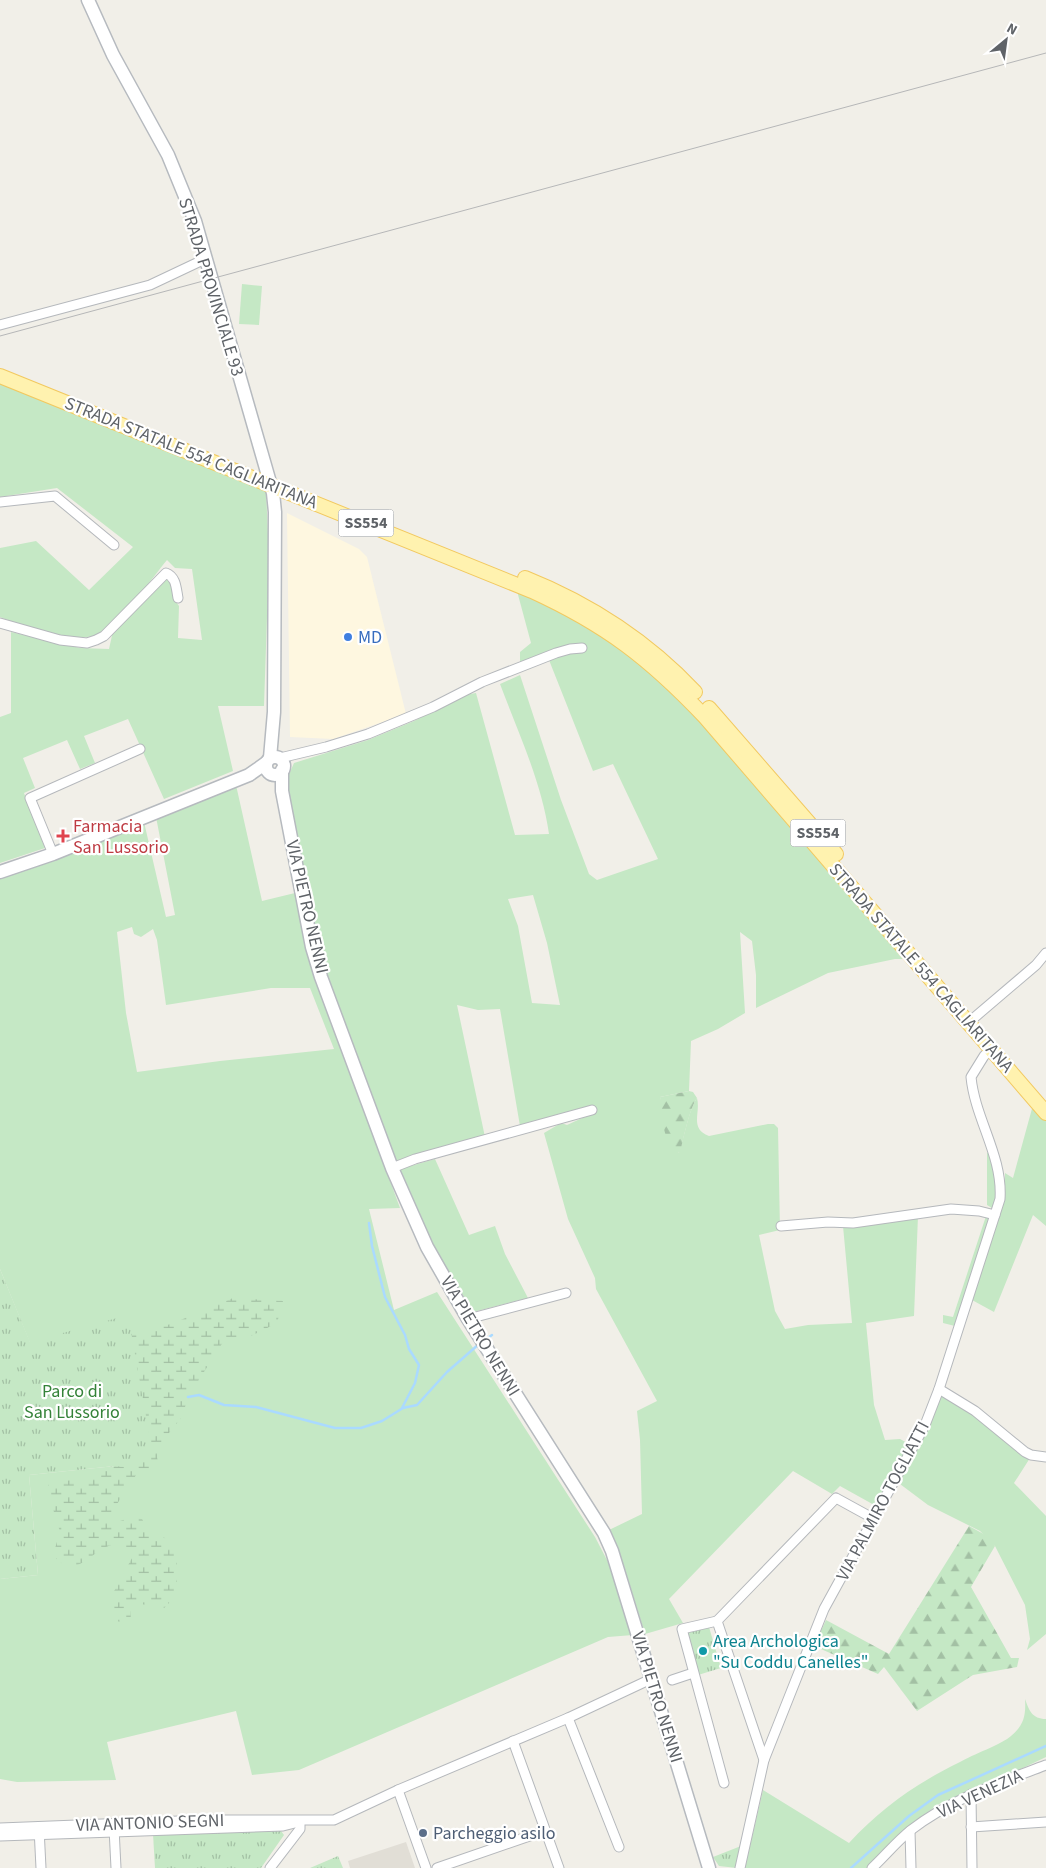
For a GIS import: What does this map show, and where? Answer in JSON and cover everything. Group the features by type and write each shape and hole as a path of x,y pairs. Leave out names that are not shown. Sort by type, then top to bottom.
{"main road":[{"name":"STRADA STATALE 554 CAGLIARITANA","path":"0,366 550,599 611,632 648,660 705,717 1046,1112"},
{"name":"STRADA STATALE 554 CAGLIARITANA","path":"0,376 564,594 625,630 679,675 732,732 1046,1100"}],"street":[{"name":"STRADA PROVINCIALE 93","path":"88,0 113,54 168,155 195,222 267,478"},
{"path":"0,325 150,285 205,260"},
{"path":"267,478 275,512 274,712 271,737 275,765"},
{"path":"0,502 55,496 114,544"},
{"path":"0,623 60,640 87,643 104,636 166,572 175,581 178,598"},
{"path":"0,872 54,854 306,752 368,734 433,706 482,682 556,653 570,648 582,648"},
{"path":"54,854 30,798 140,749"},
{"name":"VIA PIETRO NENNI","path":"275,765 282,791 312,946 392,1168 427,1247 468,1319 604,1533 630,1604 708,1868"},
{"path":"975,1017 1036,965 1046,953"},
{"name":"VIA PALMIRO TOGLIATTI","path":"740,1868 764,1760 824,1609 920,1436 939,1389 1000,1199 1001,1183 998,1166 975,1100 971,1077 984,1056 991,1049"},
{"path":"392,1168 415,1159 592,1110"},
{"path":"781,1226 828,1222 853,1223 951,1209 979,1211 995,1215"},
{"path":"468,1319 566,1293"},
{"path":"939,1389 975,1411 1025,1452 1031,1455 1046,1457"},
{"path":"724,1783 682,1629 717,1621 836,1498 867,1515"},
{"path":"717,1621 764,1760"},
{"path":"672,1680 693,1673"},
{"name":"VIA ANTONIO SEGNI","path":"0,1828 40,1830 114,1828 204,1820 334,1820 398,1790 568,1718 651,1678"},
{"path":"568,1718 619,1847"},
{"path":"514,1741 544,1831 559,1868"},
{"name":"VIA VENEZIA","path":"872,1868 910,1831 937,1813 971,1794 1046,1764"},
{"path":"398,1790 426,1868"},
{"path":"971,1794 972,1868"},
{"path":"270,1868 300,1829 300,1821"},
{"path":"971,1826 1046,1822"},
{"name":"VIA ANTONIO SEGNI","path":"114,1828 116,1868"},
{"path":"40,1830 41,1868"},
{"name":"VIA ANTONIO SEGNI","path":"0,1836 40,1830"},
{"path":"437,1868 544,1831"},
{"path":"910,1831 911,1868"}],"shaded area":[{"path":"287,513 359,549 367,557 406,714 333,739 290,737"},
{"path":"406,1842 415,1868 350,1868 348,1861"}],"green space":[{"path":"242,284 262,286 259,325 239,324"},
{"path":"0,379 266,490 269,557 264,706 218,706 233,771 164,799 128,719 84,736 95,763 80,769 67,740 23,758 35,788 24,793 45,848 0,863 0,717 11,713 11,632 80,648 109,649 113,631 163,580 168,579 179,606 178,638 202,640 192,569 175,568 167,560 118,620 104,632 93,636 80,637 52,634 0,617 0,548 36,541 89,590 133,547 57,488 0,497"},
{"path":"517,591 588,623 674,690 903,955 904,959 895,959 828,973 756,1008 756,975 752,941 740,932 745,1013 718,1029 691,1041 689,1091 660,1097 679,1153 689,1116 697,1098 697,1124 703,1133 709,1136 768,1124 774,1124 778,1128 780,1230 759,1235 775,1311 785,1329 808,1325 852,1323 843,1226 918,1216 914,1316 866,1323 874,1405 885,1440 900,1439 911,1445 876,1506 840,1486 832,1494 793,1471 669,1599 683,1623 645,1634 623,1563 609,1530 642,1514 640,1440 637,1411 657,1401 596,1289 595,1278 568,1219 544,1133 561,1123 567,1125 593,1113 520,1126 500,1009 478,1010 457,1005 485,1137 397,1162 342,1024 320,956 305,889 286,781 294,763 368,740 414,721 464,695 476,693 515,835 549,834 546,815 535,777 500,684 520,675 561,800 589,874 597,880 658,859 613,764 593,771 549,660 564,654 583,652 587,646 576,644 520,662 520,652 531,643","holes":["533,895 547,943 560,1005 532,1003 518,926 508,899"]},
{"path":"236,785 262,901 295,893 319,987 400,1208 369,1209 394,1310 437,1292 595,1537 608,1562 633,1635 608,1637 299,1770 252,1775 236,1711 107,1742 116,1780 17,1782 0,1779 0,1579 38,1575 29,1475 115,1466 30,1343 0,1269 0,878 144,822 166,917 175,915 156,817","holes":["132,927 134,934 141,937 153,929 157,940 166,1005 271,988 310,988 334,1049 137,1072 126,1013 117,932"]},
{"path":"689,1091 693,1092 697,1098 689,1116 680,1153 666,1136 660,1097"},
{"path":"1033,1105 1046,1121 1046,1226 1033,1215 994,1312 972,1300 1005,1197 1005,1173 1013,1178"},
{"path":"987,1152 997,1172 999,1187 996,1201 992,1208 987,1205"},
{"path":"435,1159 469,1235 495,1226 505,1254 528,1298 473,1312 435,1248 400,1169"},
{"path":"986,1216 990,1221 955,1326 943,1323 943,1315 953,1317"},
{"name":"Parco di San Lussorio","path":"0,1269 30,1342 128,1315 151,1445 150,1452 129,1467 115,1466 29,1475 38,1575 0,1579"},
{"path":"233,1298 283,1301 277,1323 249,1337 225,1339 188,1397 182,1417 164,1439 157,1457 159,1467 147,1476 140,1469 113,1510 107,1525 133,1517 142,1519 150,1530 162,1536 171,1545 177,1563 174,1594 164,1608 135,1603 130,1606 131,1620 124,1623 117,1621 112,1595 133,1556 124,1545 112,1545 76,1565 69,1566 61,1563 53,1555 60,1532 47,1489 49,1484 54,1482 92,1478 115,1466 129,1467 150,1452 151,1445 131,1334 171,1324"},
{"path":"941,1394 965,1407 1030,1458 1014,1483 1046,1516 1046,1634 1027,1650 1030,1639 1025,1605 995,1546 980,1531 928,1505 900,1484 899,1479"},
{"path":"969,1526 989,1537 995,1546 971,1587 1011,1658 1019,1658 1017,1667 973,1675 917,1711 884,1667 878,1674 814,1646 826,1620 889,1654"},
{"name":"Area Archologica \"Su Coddu Canelles\"","path":"709,1627 721,1668 698,1675 686,1633"},
{"path":"1025,1699 1034,1716 1046,1719 1046,1757 981,1788 939,1804 917,1820 870,1868 745,1868 763,1790 849,1843 861,1830 900,1797 944,1770 1011,1736 1019,1728 1023,1719"},
{"path":"281,1831 284,1835 261,1868 155,1868 153,1834"},
{"path":"741,1846 737,1868 719,1866 713,1857"},
{"path":"338,1856 343,1868 310,1868"}],"waterway":[{"path":"369,1223 372,1246 385,1297 405,1335 409,1349 419,1365 415,1383 402,1408"},
{"path":"485,1340 492,1335"},
{"path":"188,1397 199,1395 224,1405 256,1407 335,1428 361,1428 382,1421 403,1408 417,1405 447,1372 479,1344"},
{"path":"851,1868 909,1816 938,1795 1046,1746"}],"tram line":[{"path":"0,336 1046,53"}],"place":[{"name":"MD","path":"348,637"},
{"name":"Farmacia San Lussorio","path":"63,836"},
{"name":"Area Archologica \"Su Coddu Canelles\"","path":"703,1651"},
{"name":"Parcheggio asilo","path":"423,1833"}]}
